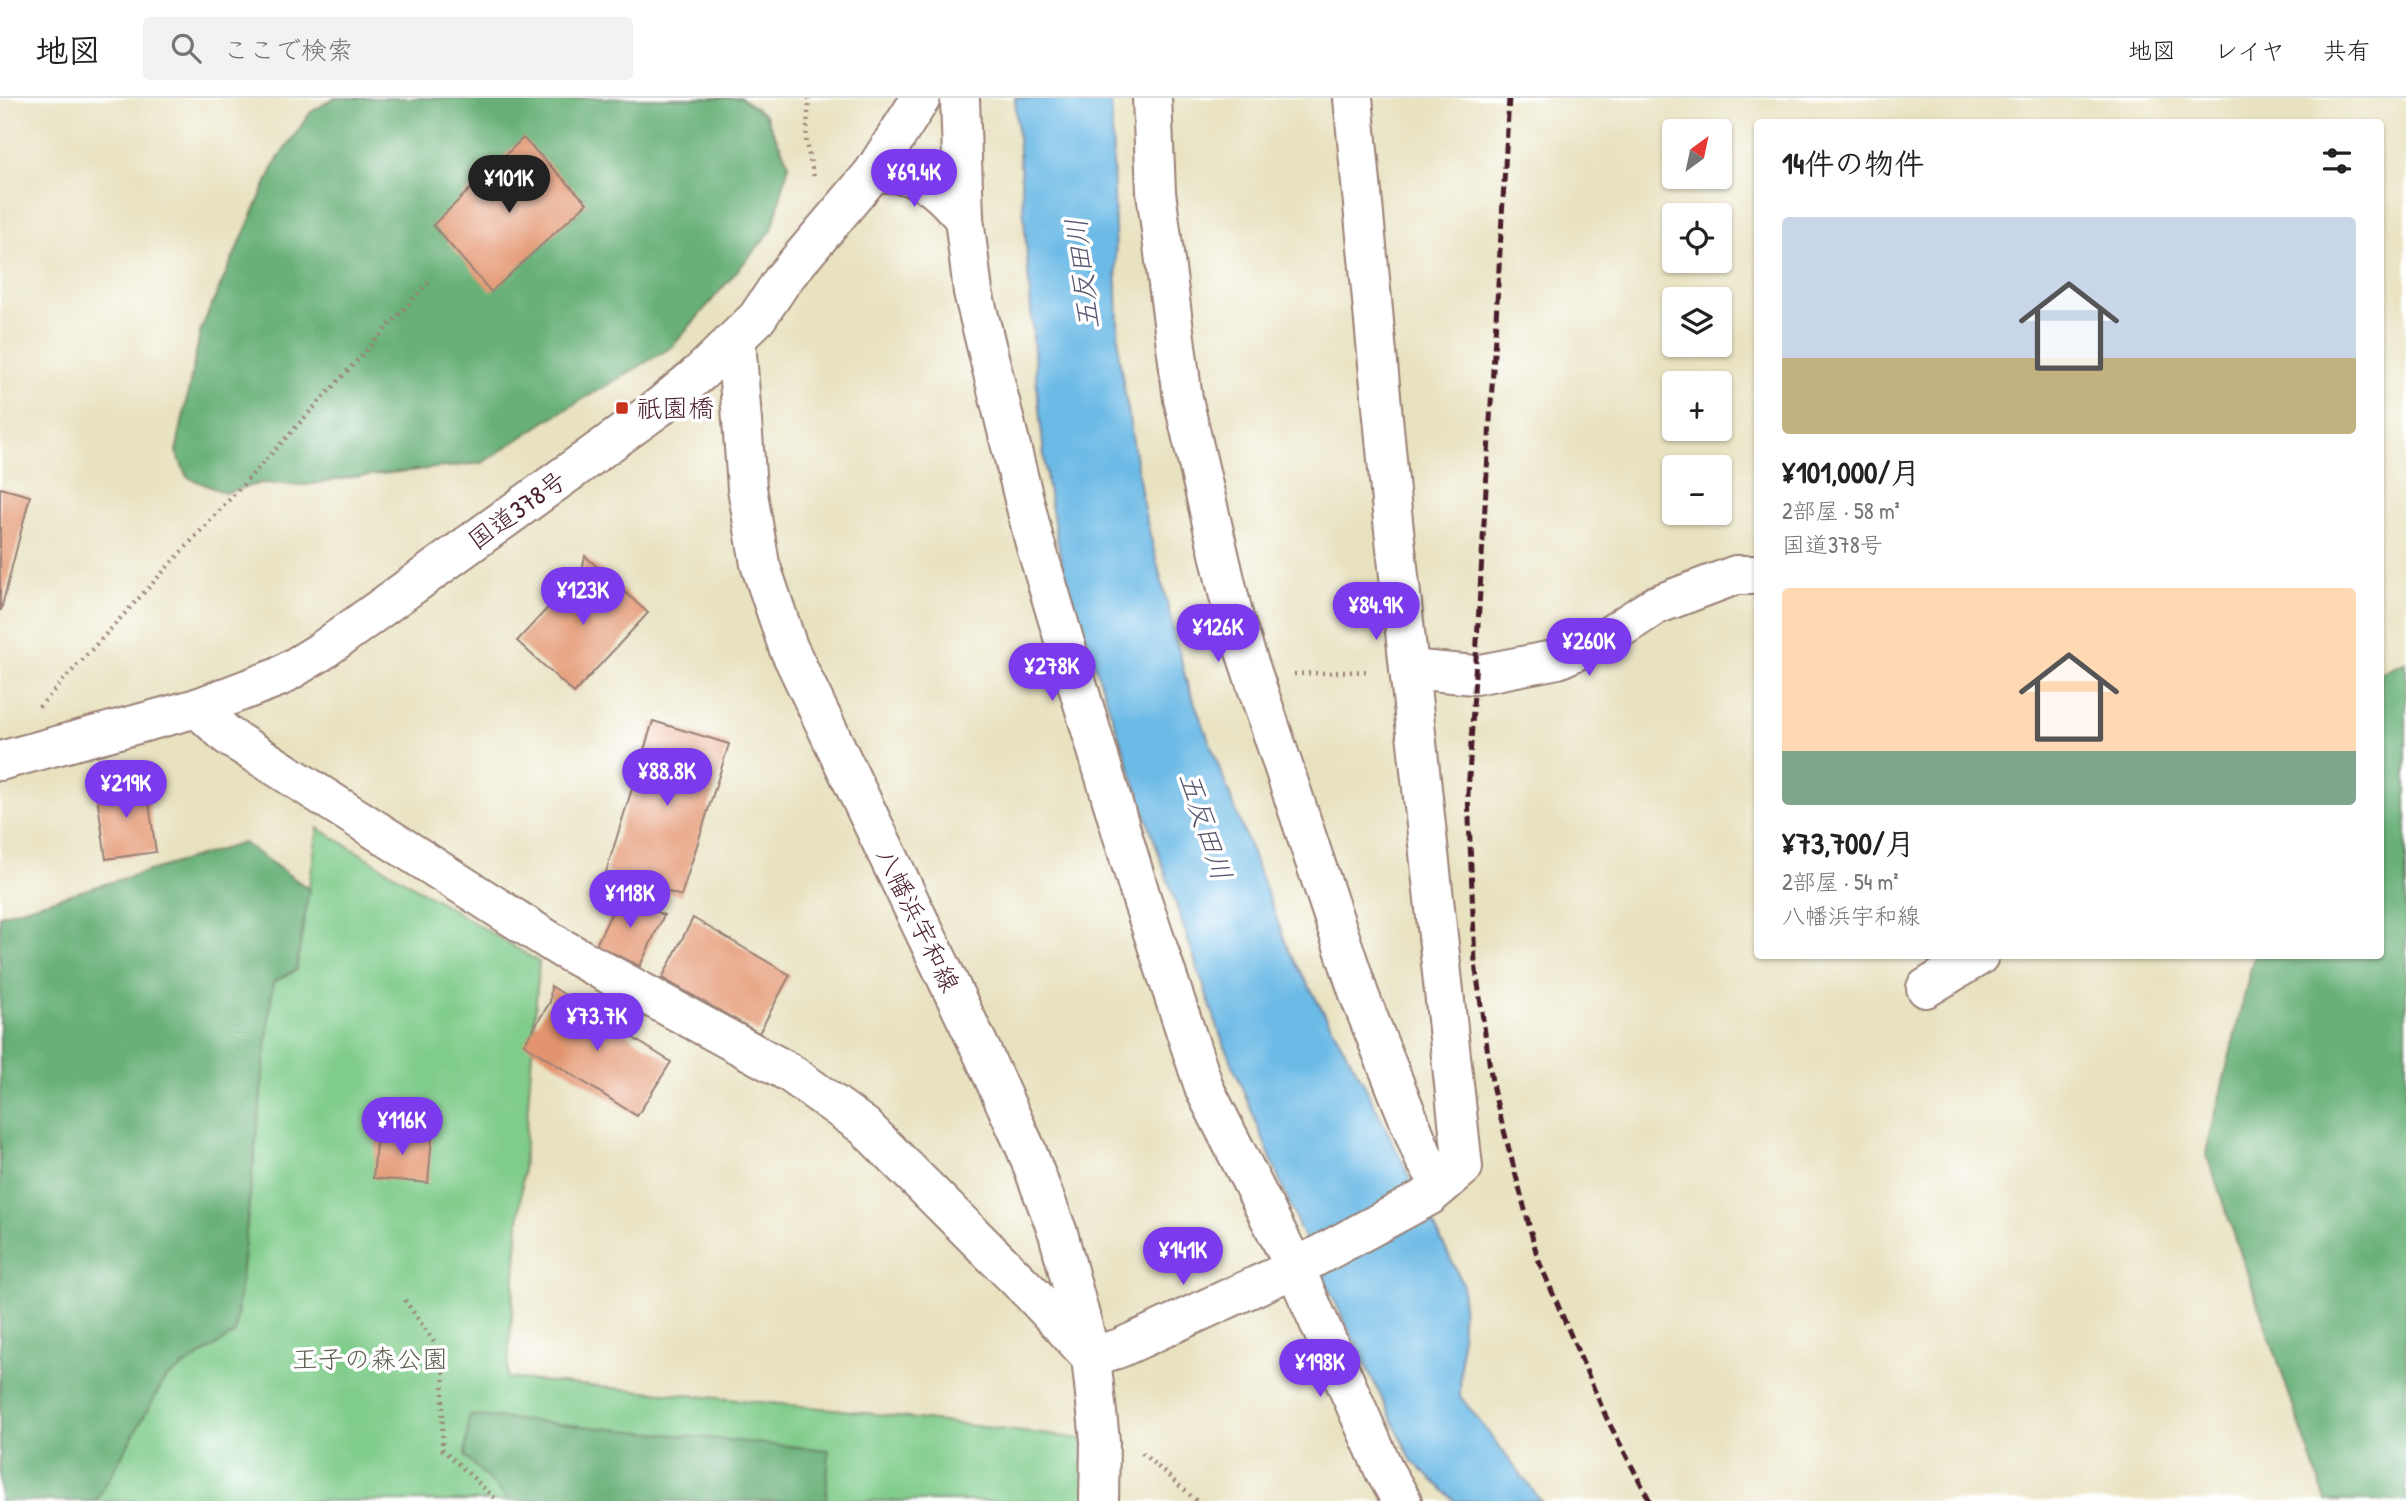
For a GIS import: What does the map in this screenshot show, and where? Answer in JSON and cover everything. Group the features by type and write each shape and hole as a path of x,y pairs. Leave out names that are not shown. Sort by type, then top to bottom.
{"main road":[{"name":"国道378号","path":"0,761 197,708 279,677 320,652 658,408 736,340 757,318 784,278 873,173 921,98"},
{"path":"960,98 964,219 972,292 1034,540 1141,897 1205,1090 1301,1265 1385,1472 1402,1501"},
{"path":"1152,98 1156,192 1183,399 1234,618 1360,997 1436,1190"},
{"path":"197,708 228,736 561,948 790,1073 853,1118 1031,1293 1091,1357 1120,1348 1301,1265 1436,1190 1463,1167 1409,669 1353,98"},
{"path":"873,173 894,172 932,184 964,219"},
{"name":"八幡浜宇和線","path":"736,340 747,488 760,564 788,647 1026,1149 1058,1233 1091,1357 1100,1441 1099,1501"},
{"path":"1409,669 1475,675 1558,659 1607,637 1656,605 1736,575 1754,575"},
{"path":"1926,988 1974,959"}],"path":[{"path":"809,98 806,142 828,227"},
{"path":"37,708 429,282"},
{"path":"1253,676 1409,669"},
{"path":"405,1300 444,1357 442,1449 498,1501"},
{"path":"1097,1412 1196,1501"}],"green space":[{"path":"334,98 741,98 765,115 789,164 772,230 672,347 551,418 482,463 305,485 261,483 225,493 187,477 176,452 201,329 277,160 311,112"},
{"path":"2406,661 2406,1501 2326,1501 2206,1153 2253,959 2384,959 2384,671"},
{"name":"王子の森公園","path":"318,828 539,962 507,1378 833,1409 1100,1441 1097,1501 96,1501 165,1379 235,1333 273,982 296,970"},
{"path":"243,843 309,889 296,970 273,982 235,1333 165,1379 96,1501 0,1501 0,915"},
{"path":"469,1415 829,1450 826,1501 510,1501 465,1456"}],"water":[{"name":"五反田川","path":"1015,98 1111,98 1119,357 1144,510 1186,680 1289,951 1362,1080 1463,1284 1460,1396 1541,1501 1455,1501 1412,1461 1299,1227 1220,1034 1063,571 1047,483 1037,389"}],"building":[{"path":"523,138 587,203 491,292 433,225"},
{"path":"0,488 30,496 1,610 0,610"},
{"path":"585,556 648,613 574,693 517,641 582,571"},
{"path":"653,721 729,744 681,896 606,872"},
{"path":"146,782 156,852 106,859 96,789"},
{"path":"620,895 664,915 640,966 596,945"},
{"path":"693,918 790,975 759,1033 662,978"},
{"path":"551,986 671,1062 637,1116 524,1044 550,1002"},
{"path":"377,1132 432,1137 428,1183 373,1178"}],"railway":[{"path":"1509,98 1468,794 1475,963 1493,1089 1538,1259 1607,1419 1650,1501"}],"place":[{"name":"祇園橋","path":"622,408"}]}
